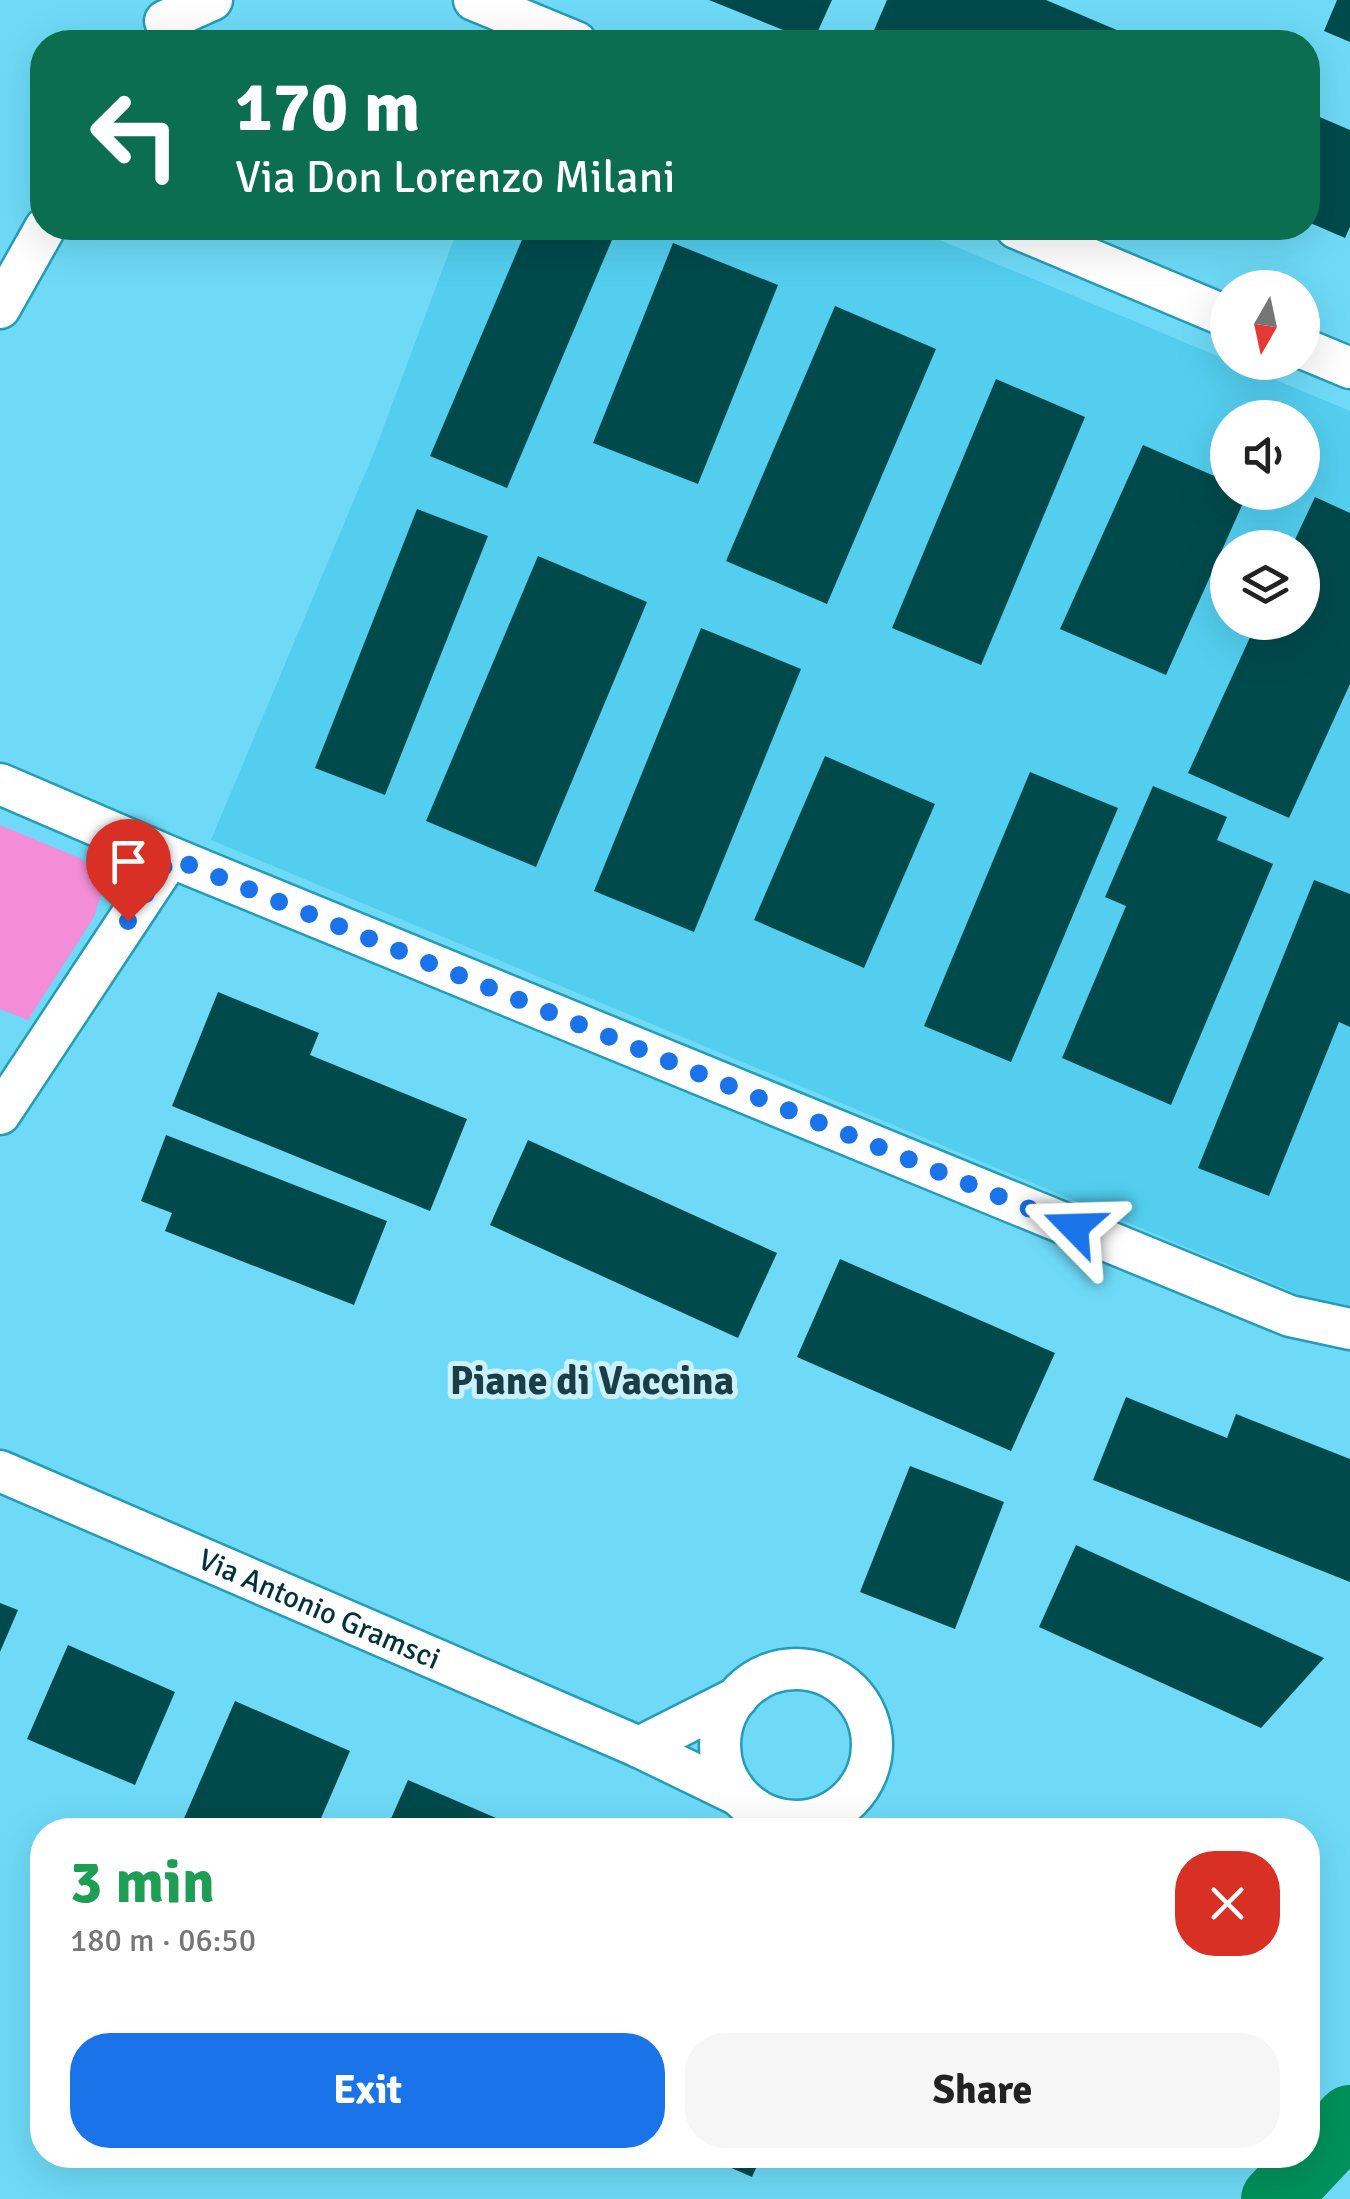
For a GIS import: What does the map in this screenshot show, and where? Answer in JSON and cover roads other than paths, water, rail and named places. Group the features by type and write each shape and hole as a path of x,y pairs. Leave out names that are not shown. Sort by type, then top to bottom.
{"street":[{"path":"158,21 212,0"},
{"path":"474,0 547,30"},
{"path":"0,308 38,240"},
{"path":"1045,240 1210,309"},
{"path":"1320,356 1350,368"},
{"path":"0,784 1290,1316 1350,1329"},
{"path":"0,1114 170,857"},
{"name":"Via Antonio Gramsci","path":"0,1471 639,1746 775,1818"},
{"name":"Via Antonio Gramsci","path":"639,1746 783,1670 809,1670 835,1680 855,1696 868,1719 873,1745 868,1771 855,1794 835,1812 816,1818"},
{"path":"738,1697 720,1735 720,1756 738,1795"}],"waterway":[{"path":"1320,2151 1350,2119"},
{"path":"1275,2199 1304,2168"}],"district":[{"name":"Piane di Vaccina","path":"592,1380"}]}
